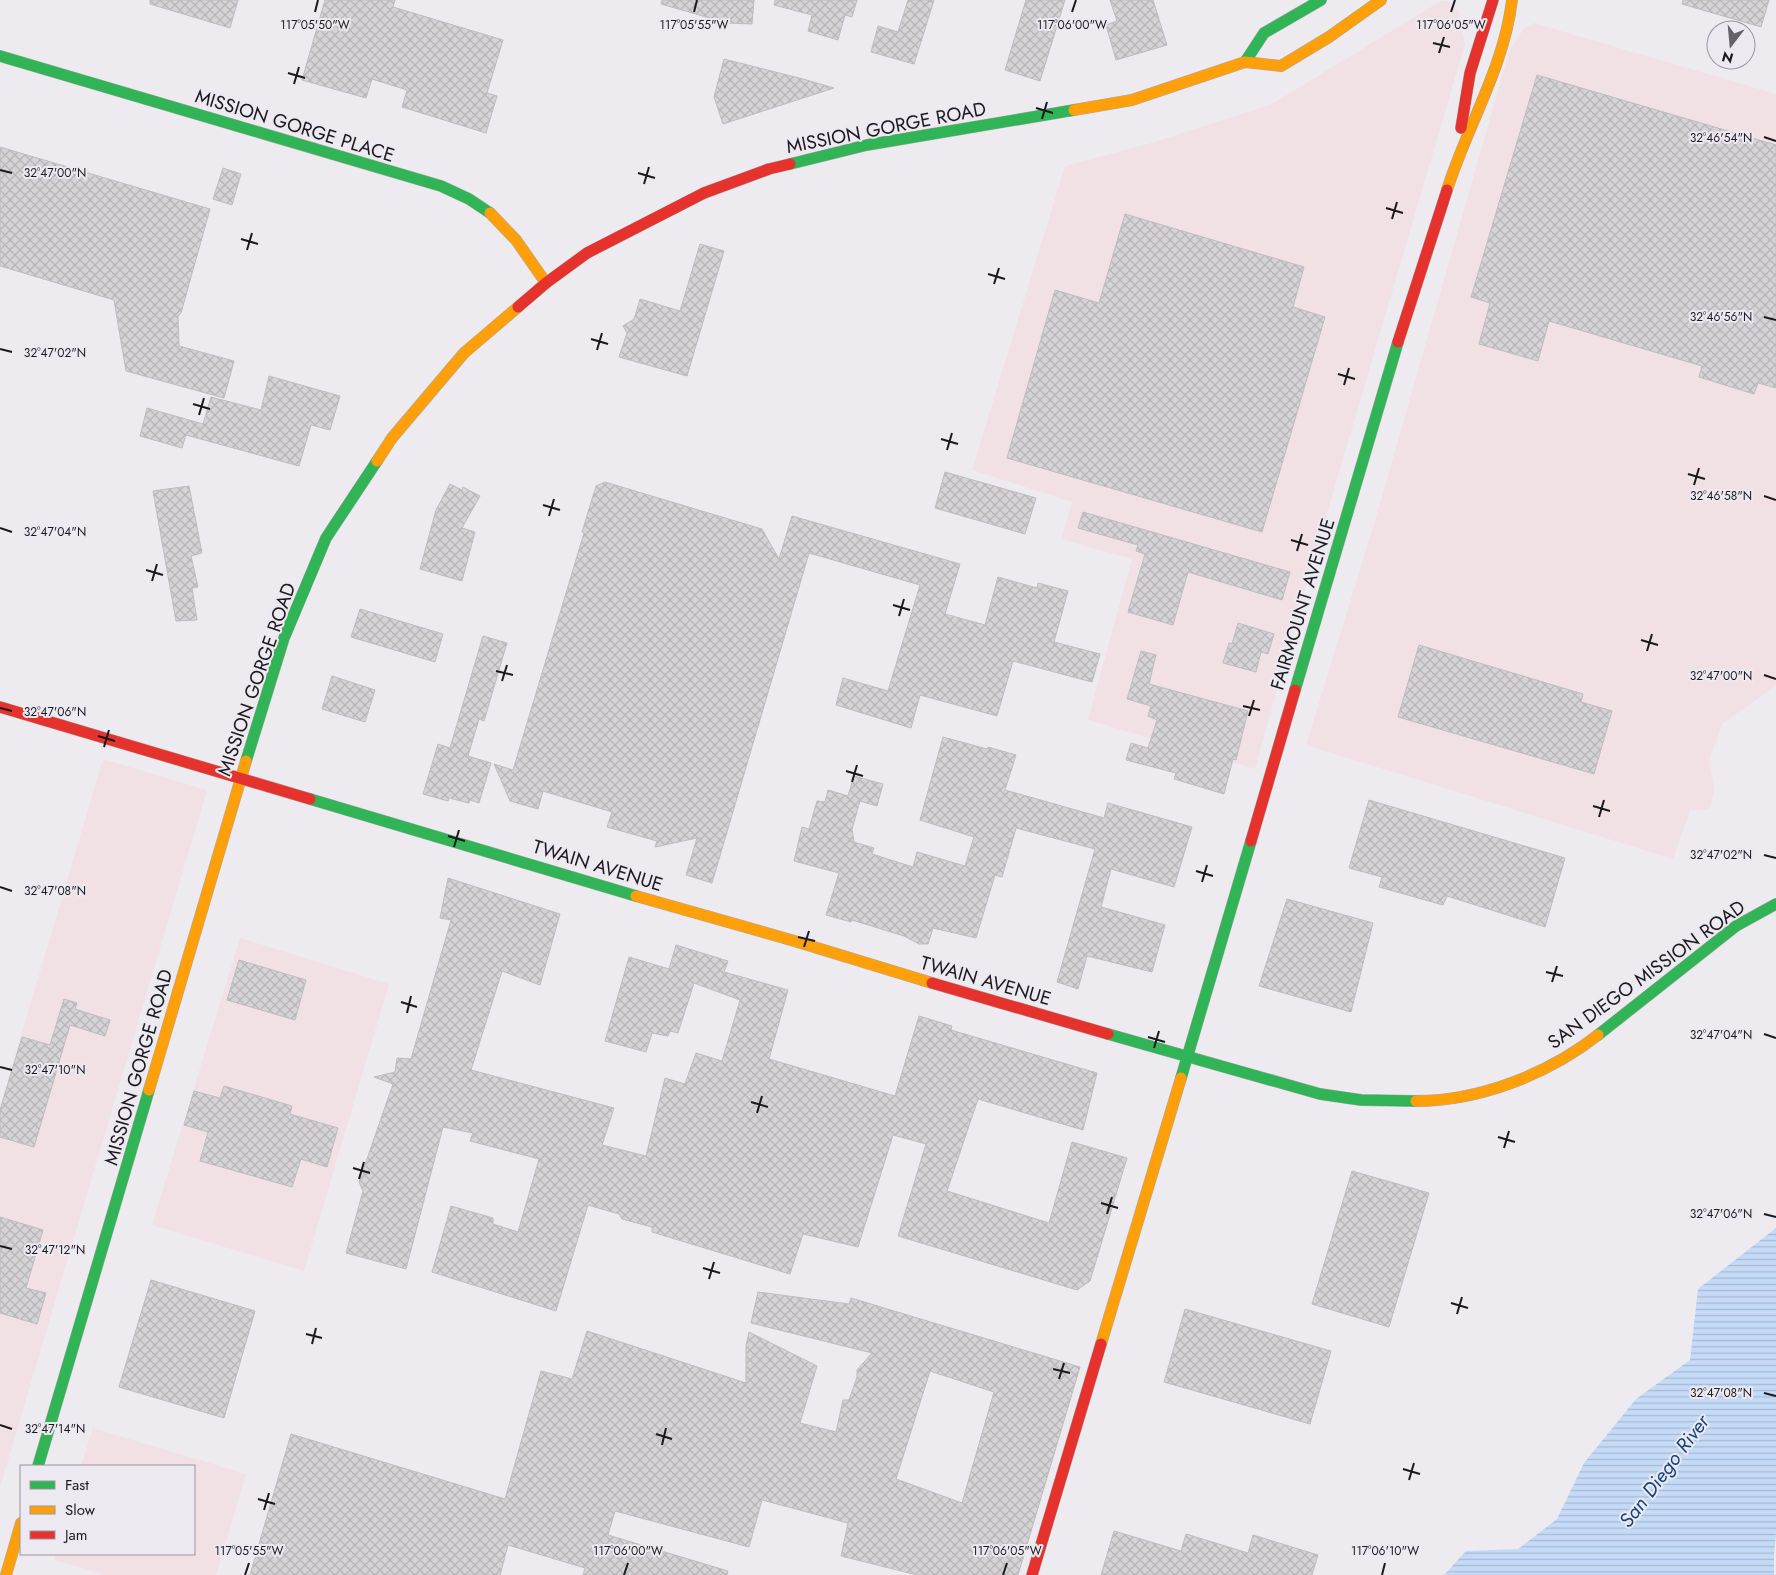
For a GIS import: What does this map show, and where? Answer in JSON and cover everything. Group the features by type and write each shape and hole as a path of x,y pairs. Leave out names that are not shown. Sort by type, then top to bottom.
{"main road":[{"path":"1245,62 1264,33 1321,0"},
{"name":"MISSION GORGE ROAD","path":"38,1465 284,638 326,538 392,438 464,353 546,282 587,253 695,197 769,170 868,145 1132,100 1210,76 1245,62 1281,66 1329,37 1381,0"},
{"name":"FAIRMOUNT AVENUE","path":"1456,162 1470,73 1493,0"},
{"name":"FAIRMOUNT AVENUE","path":"1032,1575 1399,339 1456,162 1492,79 1510,16 1512,0"},
{"name":"MISSION GORGE PLACE","path":"0,56 441,186 466,197 495,218 526,254 546,282"},
{"name":"TWAIN AVENUE","path":"0,706 719,920 760,930 912,977 1187,1056"},
{"name":"SAN DIEGO MISSION ROAD","path":"1187,1056 1320,1094 1361,1100 1419,1101 1487,1091 1540,1071 1583,1047 1736,926 1776,904"},
{"path":"6,1575 20,1527"}],"shaded area":[{"path":"1441,1 1450,2 1458,11 1465,44 1310,571 1255,769 1088,720 1132,559 1061,539 1072,502 972,470 1065,166 1148,144 1270,105"},
{"path":"1534,23 1776,94 1776,686 1723,723 1709,760 1714,789 1710,809 1690,811 1673,859 1306,745 1374,524 1509,52 1524,28"},
{"path":"103,759 207,790 0,1487 0,1107"},
{"path":"240,938 389,984 304,1271 152,1225"},
{"path":"93,1428 246,1474 216,1575 106,1575 54,1560 56,1555 195,1555 195,1465 81,1465"}],"water":[{"name":"San Diego River","path":"1776,1228 1776,1533 1774,1575 1444,1575 1466,1551 1518,1549 1557,1519 1584,1463 1636,1399 1690,1360 1698,1289"}],"building":[{"path":"150,0 238,0 230,28 150,4"},
{"path":"325,0 395,0 393,7 503,40 487,93 497,96 486,133 402,107 407,90 372,79 366,98 302,80"},
{"path":"662,0 754,0 752,24 727,23 661,4"},
{"path":"775,0 857,0 852,17 845,15 838,40 808,31 812,15 774,5"},
{"path":"908,0 934,0 914,64 871,52 878,26 898,32"},
{"path":"1026,0 1065,0 1040,81 1005,70"},
{"path":"1110,0 1153,0 1167,45 1116,60 1106,25 1117,21"},
{"path":"1683,0 1769,0 1761,27 1756,26 1756,20 1737,20 1682,4"},
{"path":"724,59 834,88 723,124 714,97"},
{"path":"1537,75 1776,145 1776,388 1758,383 1754,394 1699,377 1702,366 1549,321 1538,361 1479,344 1490,303 1471,297"},
{"path":"0,147 210,209 181,313 178,316 179,346 234,361 224,398 126,371 114,300 0,266"},
{"path":"223,168 241,174 232,205 213,199"},
{"path":"1125,214 1304,267 1293,307 1325,317 1262,532 1007,458 1055,290 1099,303"},
{"path":"700,244 724,251 687,376 619,357 627,333 623,326 634,319 640,299 680,311"},
{"path":"269,376 340,396 330,430 311,425 299,466 186,435 182,448 140,436 147,408 203,424 211,397 261,410"},
{"path":"945,472 1036,498 1025,534 935,508"},
{"path":"605,482 762,529 779,559 792,516 960,564 945,614 985,625 998,577 1037,588 1038,583 1068,591 1054,642 1100,654 1092,682 1013,661 997,716 920,695 911,728 836,705 843,678 888,691 920,585 809,553 712,883 686,875 697,838 655,847 657,841 607,827 612,812 543,791 538,809 510,801 494,764 513,770 584,533 582,532 596,486"},
{"path":"450,484 462,490 463,487 480,496 462,528 475,532 462,581 420,569 436,510"},
{"path":"189,486 202,553 191,556 198,587 192,588 197,620 176,621 153,491"},
{"path":"1083,512 1290,572 1282,600 1188,572 1173,625 1128,612 1145,554 1136,551 1138,545 1078,528"},
{"path":"360,609 443,634 435,662 351,637"},
{"path":"1238,623 1274,634 1268,654 1261,652 1256,672 1223,663 1229,643 1232,644"},
{"path":"483,636 507,643 484,721 479,719 468,756 491,763 479,803 470,800 469,803 449,798 448,801 423,794 438,744 450,748"},
{"path":"1419,645 1583,694 1581,702 1612,711 1594,774 1398,717"},
{"path":"1141,651 1156,655 1149,684 1248,711 1236,760 1233,759 1224,794 1174,779 1176,773 1126,760 1131,743 1148,748 1157,720 1148,716 1151,706 1127,699"},
{"path":"332,676 375,690 365,722 322,709"},
{"path":"943,737 1016,755 1005,790 1104,818 1108,803 1192,827 1174,887 1111,869 1101,907 1165,925 1152,972 1087,956 1078,989 1057,982 1095,849 1016,828 1002,877 995,875 976,938 933,928 928,944 919,944 904,936 852,920 851,922 826,915 839,873 794,861 802,827 809,829 817,801 825,802 828,790 848,796 854,776 883,784 877,806 860,801 852,829 854,842 874,848 872,854 913,867 917,852 965,866 974,837 920,820"},
{"path":"1369,800 1565,858 1545,927 1447,896 1443,905 1379,887 1382,877 1349,868"},
{"path":"448,878 560,914 540,985 502,971 471,1070 614,1108 602,1145 646,1156 665,1078 685,1084 696,1053 722,1061 740,1000 694,983 678,1033 670,1031 668,1036 652,1033 646,1052 605,1041 629,957 669,969 676,945 728,961 724,972 788,990 769,1059 895,1096 919,1016 952,1026 951,1030 1097,1073 1083,1130 978,1099 947,1191 1049,1223 1072,1142 1127,1158 1090,1281 1077,1290 898,1236 926,1144 893,1135 858,1247 803,1234 790,1274 652,1232 652,1227 622,1219 619,1214 588,1205 556,1311 432,1272 451,1206 493,1218 493,1224 518,1232 539,1159 470,1141 473,1133 443,1127 406,1269 346,1253 363,1191 359,1182 393,1084 374,1077 395,1072 397,1058 411,1059 451,920 440,918"},
{"path":"1287,899 1373,923 1351,1012 1259,986"},
{"path":"239,960 306,980 295,1020 227,1000"},
{"path":"64,999 77,1003 75,1009 110,1020 105,1036 70,1025 34,1147 0,1137 0,1110 22,1037 50,1045"},
{"path":"224,1086 292,1106 290,1114 338,1128 327,1167 301,1159 292,1187 200,1161 208,1132 184,1125 194,1091 220,1098"},
{"path":"1352,1171 1429,1193 1389,1327 1312,1304"},
{"path":"0,1217 43,1230 26,1288 46,1293 37,1324 0,1313"},
{"path":"151,1280 255,1311 224,1418 119,1387"},
{"path":"758,1292 849,1304 851,1298 1080,1367 1018,1575 917,1575 841,1556 848,1523 762,1500 749,1547 615,1511 608,1535 728,1571 727,1575 583,1575 585,1568 508,1545 500,1575 250,1575 291,1434 505,1499 541,1371 572,1379 587,1331 746,1383 746,1346 749,1332 817,1366 800,1423 836,1432 843,1400 849,1400 857,1377 857,1370 872,1353 751,1323","holes":["930,1371 994,1392 962,1503 896,1479"]},
{"path":"1185,1309 1331,1351 1310,1424 1164,1382"},
{"path":"1114,1531 1181,1551 1186,1534 1248,1553 1253,1535 1318,1555 1312,1575 1101,1575"}],"traffic: fast":[{"path":"1245,62 1264,33 1321,0"},
{"path":"0,56 441,186 469,199 490,213"},
{"path":"790,164 867,145 1074,110"},
{"path":"1295,690 1398,342"},
{"path":"246,761 284,638 326,538 377,461"},
{"path":"310,799 636,896"},
{"path":"1181,1078 1251,841"},
{"path":"1598,1035 1736,926 1776,904"},
{"path":"1108,1034 1320,1094 1361,1100 1416,1101"},
{"path":"38,1465 149,1090"}],"traffic: slow":[{"path":"1074,110 1132,100 1245,62 1281,66 1329,37 1381,0"},
{"path":"1447,190 1493,73 1508,25 1512,0"},
{"path":"490,213 516,240 546,283"},
{"path":"377,461 392,438 464,353 518,307"},
{"path":"149,1090 246,761"},
{"path":"636,896 932,983"},
{"path":"1416,1101 1464,1096 1512,1083 1557,1062 1598,1035"},
{"path":"1101,1344 1181,1078"},
{"path":"6,1575 20,1526"}],"traffic: jam":[{"path":"1461,128 1470,73 1493,0"},
{"path":"518,307 546,283 587,253 704,193 769,169 790,164"},
{"path":"1398,342 1447,190"},
{"path":"1251,841 1295,690"},
{"path":"0,707 310,799"},
{"path":"932,983 1108,1034"},
{"path":"1032,1575 1101,1344"}]}
